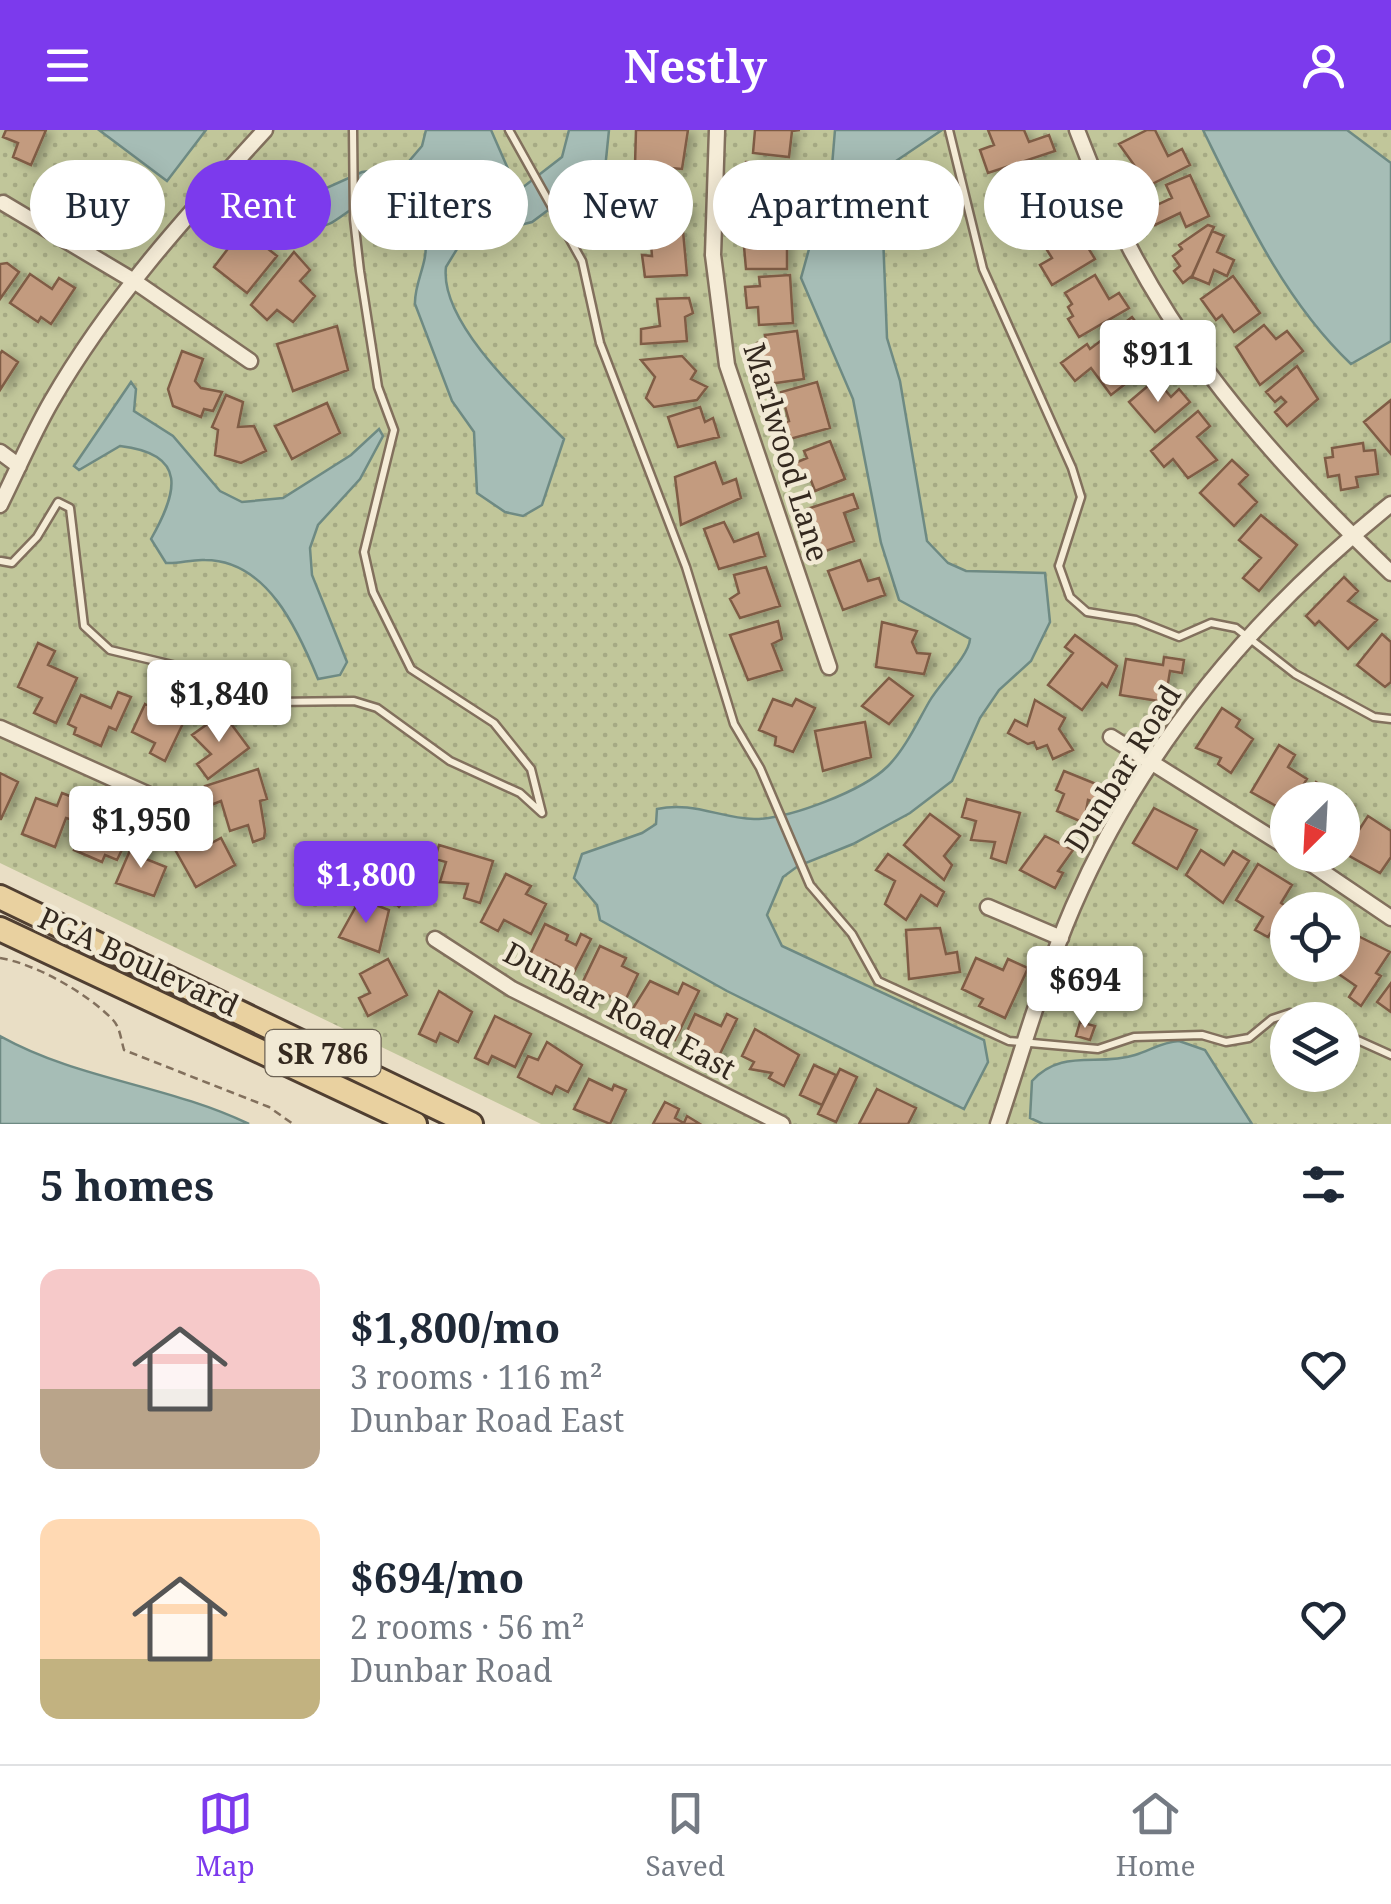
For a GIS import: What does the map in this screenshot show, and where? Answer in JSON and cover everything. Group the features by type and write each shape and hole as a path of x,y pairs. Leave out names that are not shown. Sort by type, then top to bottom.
{"main road":[{"name":"PGA Boulevard","path":"0,897 471,1124"},
{"name":"PGA Boulevard","path":"0,929 415,1124"}],"street":[{"path":"0,505 60,388 134,280 265,130"},
{"name":"Marlwood Lane","path":"717,130 713,255 727,365 829,667"},
{"path":"1076,130 1134,258 1189,348 1252,432 1391,573"},
{"path":"3,204 134,280 250,362"},
{"path":"0,452 19,466"},
{"name":"Dunbar Road","path":"998,1124 1060,938 1096,857 1150,762 1184,712 1246,636 1391,504"},
{"path":"0,728 158,800"},
{"path":"1111,738 1270,837"},
{"path":"1323,872 1391,918"},
{"path":"988,907 1060,938"},
{"name":"Dunbar Road East","path":"435,939 512,990 782,1124"}],"lane":[{"path":"1,561 12,563 21,557 58,502 70,508 71,546 84,626 110,650 210,674 274,702 354,701 378,708 450,761 520,793 542,812 531,769 494,723 412,669 373,592 364,552 394,430 378,386 354,219 354,130"},
{"path":"509,130 582,260 600,343 686,567 734,724 780,810 806,877 852,934 878,981 1009,1041 1098,1048 1134,1037 1202,1035 1226,1042 1249,1038 1270,1020"},
{"path":"949,130 983,269 1072,468 1081,498 1058,566 1070,597 1087,612 1136,620 1179,637 1211,623 1236,628 1295,674 1374,717 1391,718"},
{"path":"1360,1041 1391,1055"}],"path":[{"path":"0,958 22,961 92,1004 116,1022 124,1050 269,1107 293,1124"}],"green space":[{"path":"0,130 1391,130 1391,1124 541,1124 0,863"}],"water":[{"path":"99,130 206,130 167,181 165,160 139,160"},
{"path":"426,130 491,130 504,160 410,160 422,146"},
{"path":"569,130 609,130 606,160 558,160"},
{"path":"835,130 942,130 897,160 832,160"},
{"path":"1203,130 1347,130 1391,163 1391,341 1351,364 1327,339 1267,254"},
{"path":"548,168 548,210 528,223 528,183"},
{"path":"351,177 351,210 331,223 331,186"},
{"path":"425,250 456,250 446,267 456,312 488,360 564,439 542,505 523,516 505,512 477,493 474,432 452,401 415,304"},
{"path":"809,250 884,250 887,338 900,381 927,541 948,563 966,571 1045,573 1050,622 1031,661 999,690 980,718 952,781 910,813 853,844 798,866 783,877 767,915 782,946 984,1040 988,1062 964,1109 727,991 600,920 597,905 574,878 582,854 642,833 656,824 657,809 682,807 742,818 769,818 825,802 861,785 900,752 968,646 970,639 899,600 881,543 853,399 801,278"},
{"path":"131,382 136,389 134,411 173,436 220,491 242,502 283,498 351,455 379,429 383,436 360,479 318,525 310,548 312,575 347,662 340,675 318,679 290,620 263,585 246,572 227,563 205,560 166,563 151,539 171,491 167,467 158,457 120,446 79,470 74,466"},
{"path":"0,1036 61,1063 187,1100 249,1124 0,1124"},
{"path":"1179,1041 1205,1050 1252,1124 1043,1124 1030,1118 1032,1081 1043,1071 1068,1061 1121,1058"}],"building":[{"path":"6,130 46,130 30,165 13,157 18,143 3,137"},
{"path":"636,130 688,130 683,160 635,160"},
{"path":"755,130 800,130 792,131 789,157 753,153"},
{"path":"988,130 1024,130 1029,142 1049,135 1055,151 1028,160 984,162 980,150 994,145"},
{"path":"1155,130 1168,156 1182,149 1190,165 1159,180 1159,160 1131,160 1119,144"},
{"path":"1190,175 1209,216 1186,227 1180,213 1159,223 1159,204 1172,198 1166,185"},
{"path":"1208,225 1214,227 1192,276 1183,283 1174,271 1180,266 1173,256 1182,249 1179,245"},
{"path":"1212,231 1224,236 1217,252 1234,260 1227,276 1214,270 1209,284 1192,277"},
{"path":"227,250 269,250 277,256 247,293 214,267"},
{"path":"652,250 685,250 687,275 645,277 642,255 652,256"},
{"path":"744,250 787,250 787,269 746,269"},
{"path":"1047,250 1090,250 1095,259 1052,285 1040,265 1052,258"},
{"path":"294,252 310,270 300,281 315,296 293,322 277,310 267,320 251,305"},
{"path":"7,263 19,272 0,299 0,264"},
{"path":"30,274 52,289 59,278 75,288 51,324 41,317 38,322 10,303"},
{"path":"790,275 793,323 759,325 758,307 747,308 745,287 760,286 759,277"},
{"path":"1095,275 1109,299 1119,293 1129,308 1079,337 1068,319 1073,316 1068,307 1072,304 1065,293"},
{"path":"1233,276 1260,313 1234,332 1222,315 1216,320 1201,299"},
{"path":"689,298 693,313 685,317 687,341 641,344 641,329 660,326 657,299"},
{"path":"1132,317 1144,333 1124,348 1142,371 1111,395 1091,368 1075,381 1061,363 1087,344 1090,349"},
{"path":"1264,325 1276,339 1287,331 1303,351 1260,385 1236,347"},
{"path":"337,326 348,370 293,391 277,344"},
{"path":"797,331 804,379 762,385 757,343 766,341 765,335"},
{"path":"2,351 18,362 0,390 0,354"},
{"path":"182,351 203,359 195,381 201,388 222,392 213,411 204,409 201,417 173,406 168,389"},
{"path":"682,356 696,371 691,379 707,387 697,400 654,407 646,398 655,377 641,360"},
{"path":"1297,366 1318,399 1287,426 1275,412 1286,402 1281,397 1275,402 1266,392"},
{"path":"1156,379 1171,397 1179,389 1190,402 1155,432 1129,402"},
{"path":"817,382 830,428 779,442 774,425 789,421 781,392"},
{"path":"226,395 243,402 238,427 254,426 266,451 241,463 215,455 218,430 212,427"},
{"path":"1391,400 1391,454 1364,422"},
{"path":"327,403 340,433 292,459 275,426"},
{"path":"700,407 705,422 713,418 719,437 678,447 668,417"},
{"path":"1198,411 1210,426 1197,437 1217,460 1188,478 1173,459 1164,467 1151,451"},
{"path":"830,441 845,479 815,491 809,475 796,480 790,465 807,458 804,451"},
{"path":"1363,443 1364,451 1375,450 1378,474 1356,477 1358,487 1341,490 1339,475 1328,477 1325,458 1333,457 1332,448"},
{"path":"1232,460 1248,475 1239,484 1257,502 1234,526 1200,493"},
{"path":"715,462 723,484 736,479 741,498 681,525 675,477"},
{"path":"853,494 858,508 844,513 854,541 823,552 807,509"},
{"path":"1261,515 1297,545 1259,591 1243,578 1261,558 1239,540"},
{"path":"724,522 734,542 758,533 765,556 719,569 704,529"},
{"path":"860,560 868,581 879,578 885,595 843,610 828,571"},
{"path":"766,567 780,606 740,618 730,599 739,593 734,575"},
{"path":"1344,577 1358,591 1348,601 1377,620 1348,649 1319,621 1315,625 1306,616"},
{"path":"778,621 782,639 772,644 782,670 748,680 730,635"},
{"path":"882,622 917,631 912,642 917,653 930,654 924,674 876,667"},
{"path":"1382,634 1391,642 1391,682 1385,687 1357,665"},
{"path":"1075,635 1117,666 1107,687 1102,683 1082,710 1048,685 1073,653 1065,647"},
{"path":"38,643 55,651 48,665 77,678 56,723 34,713 42,698 18,687"},
{"path":"1164,657 1184,660 1182,673 1170,671 1165,702 1120,695 1126,659 1163,665"},
{"path":"889,678 913,696 889,724 862,706"},
{"path":"118,692 131,697 116,730 109,727 101,746 74,734 76,728 68,724 81,695 111,708"},
{"path":"773,699 792,706 796,699 815,708 793,752 775,745 776,737 759,730"},
{"path":"1035,700 1065,718 1059,729 1073,750 1053,759 1047,745 1037,749 1034,742 1028,744 1008,733 1015,720 1027,726"},
{"path":"145,704 169,716 173,707 188,713 165,761 150,753 155,743 132,732"},
{"path":"1222,708 1240,720 1236,727 1253,739 1231,773 1218,764 1221,758 1196,748"},
{"path":"223,713 249,748 208,779 197,764 211,754 192,735"},
{"path":"865,722 871,757 823,771 815,731"},
{"path":"1279,745 1295,755 1288,767 1307,779 1270,782 1270,803 1251,792"},
{"path":"258,769 267,799 260,801 265,831 264,838 253,842 248,825 230,831 221,801 211,805 205,786"},
{"path":"1064,771 1101,786 1094,802 1088,800 1084,823 1057,811 1064,794 1056,790"},
{"path":"0,773 18,782 1,819 0,819"},
{"path":"62,793 80,800 73,820 66,818 55,847 22,834 36,798 57,806"},
{"path":"967,799 1020,813 1006,863 991,858 995,842 971,840 976,821 962,817"},
{"path":"94,806 111,814 106,824 129,835 117,860 105,855 102,862 74,850"},
{"path":"1154,808 1197,830 1177,869 1133,843"},
{"path":"930,814 960,836 944,856 952,865 944,880 904,845"},
{"path":"1368,816 1391,831 1391,857 1380,873 1360,862 1360,828"},
{"path":"192,835 200,849 221,838 235,865 196,887 173,846"},
{"path":"1045,836 1073,850 1058,871 1063,873 1055,888 1020,870"},
{"path":"134,841 151,848 146,859 166,867 154,896 116,883"},
{"path":"439,845 493,861 480,903 464,898 468,884 440,882 446,862 435,859"},
{"path":"409,847 432,870 399,907 366,874 383,858 391,865"},
{"path":"1201,850 1224,865 1233,851 1249,861 1223,903 1186,875"},
{"path":"888,854 944,892 937,906 921,895 906,920 885,904 895,881 876,870"},
{"path":"1258,864 1292,885 1288,892 1270,892 1268,937 1255,930 1263,917 1236,900"},
{"path":"506,874 531,886 526,894 546,904 531,934 504,920 498,931 481,922"},
{"path":"360,899 389,910 379,952 339,937"},
{"path":"545,924 568,935 566,940 576,945 581,934 591,939 573,974 546,960 540,973 525,965"},
{"path":"940,928 946,954 957,952 960,972 909,979 906,930"},
{"path":"1360,937 1390,952 1376,973 1381,976 1361,1006 1349,997 1356,986 1350,982 1360,982"},
{"path":"600,946 626,958 622,966 638,974 624,1003 599,991 593,1004 576,996"},
{"path":"976,958 1003,970 1008,959 1028,968 1005,1018 979,1006 983,999 962,989"},
{"path":"388,959 407,995 368,1016 359,998 370,993 360,974"},
{"path":"650,981 678,994 683,983 699,991 675,1040 630,1013"},
{"path":"1391,983 1391,1012 1377,1002"},
{"path":"439,991 472,1012 458,1042 440,1033 436,1042 419,1034"},
{"path":"695,1014 721,1026 727,1014 737,1019 716,1062 682,1042"},
{"path":"495,1016 531,1034 515,1067 492,1056 488,1064 475,1058"},
{"path":"1080,1022 1095,1026 1090,1040 1076,1036"},
{"path":"755,1029 799,1055 784,1086 769,1078 772,1073 750,1069 754,1062 742,1056"},
{"path":"547,1042 582,1065 568,1092 556,1086 552,1094 518,1077 528,1056 538,1060"},
{"path":"814,1065 836,1075 822,1105 800,1095"},
{"path":"840,1069 857,1077 836,1122 818,1114"},
{"path":"589,1079 612,1090 614,1085 626,1090 610,1124 574,1109"},
{"path":"877,1089 916,1108 908,1124 859,1124"},
{"path":"665,1102 679,1109 675,1118 684,1123 687,1116 700,1124 653,1124"}]}
